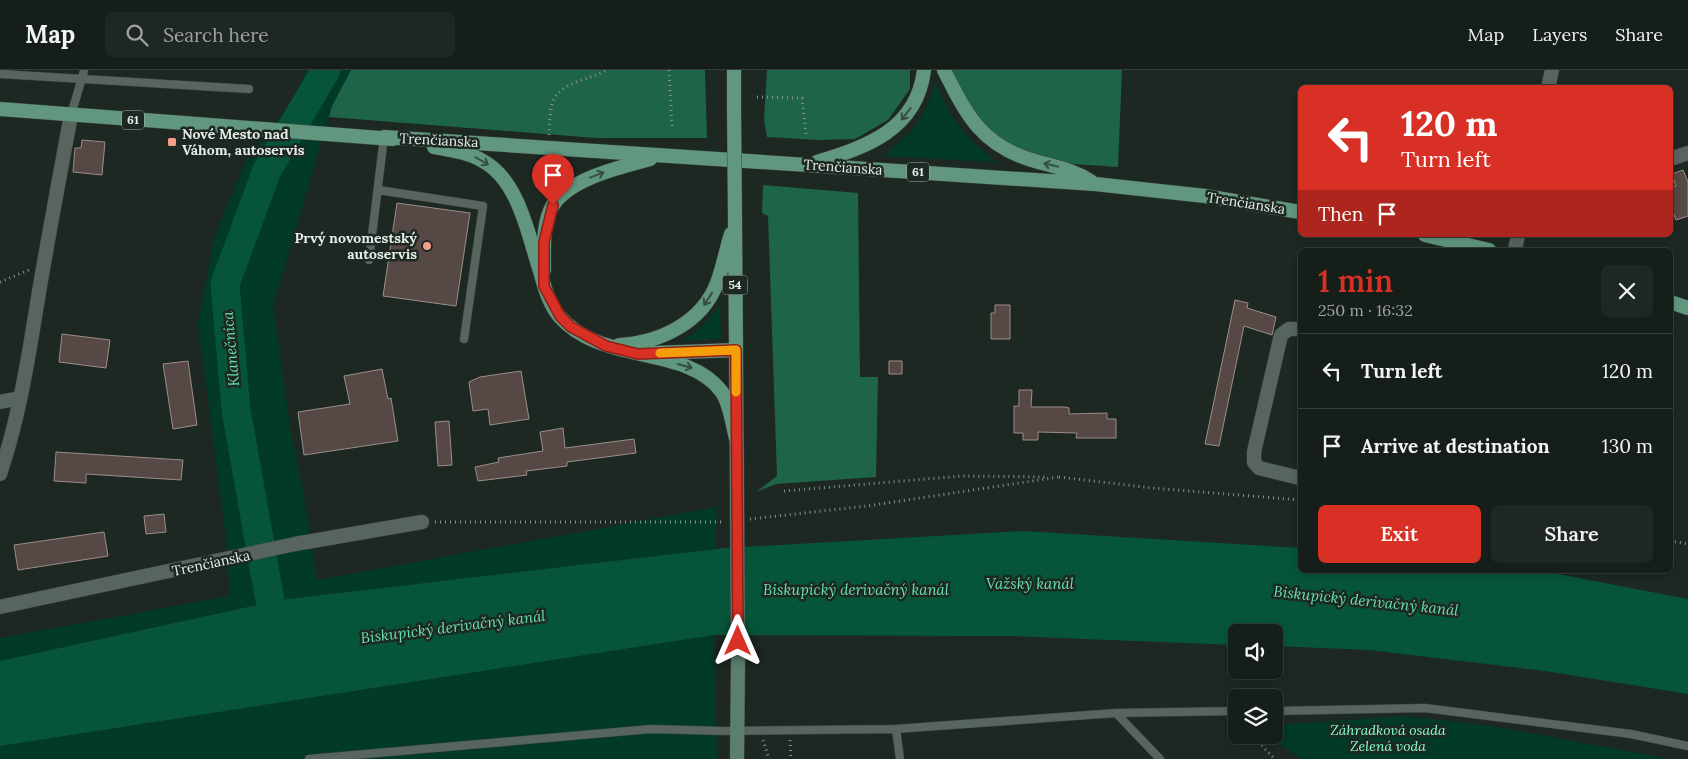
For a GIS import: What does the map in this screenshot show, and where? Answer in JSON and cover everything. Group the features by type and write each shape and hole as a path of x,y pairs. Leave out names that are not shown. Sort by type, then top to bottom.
{"main road":[{"name":"54","path":"734,70 736,350"},
{"path":"806,165 858,149 881,137 898,124 909,112 918,94 924,70"},
{"path":"944,70 966,114 995,144 1011,154 1068,169 1095,184"},
{"name":"61","path":"0,109 266,130 384,137"},
{"path":"384,137 467,154 492,167 504,180 512,194 544,286 560,316 584,335 606,346 694,369 708,377 723,392 736,438"},
{"name":"Trenčianska","path":"384,137 1095,184 1205,196 1298,212"},
{"path":"544,286 544,242 553,205 588,178 664,156"},
{"path":"606,346 636,344 656,338 680,328 694,318 717,283 735,220"},
{"path":"1433,237 1480,248"},
{"path":"1673,303 1688,308"},
{"path":"638,354 736,350 737,759"}],"street":[{"path":"1549,85 1552,70"},
{"path":"0,474 11,442 20,398 71,115"},
{"path":"1673,159 1688,153"},
{"path":"1298,329 1289,328 1281,335 1254,452 1254,462 1259,468 1298,478"},
{"path":"0,402 20,398"},
{"name":"Trenčianska","path":"0,607 295,544 422,522"}],"lane":[{"path":"0,74 83,75 249,89"},
{"path":"71,115 83,75"},
{"path":"369,260 384,137"},
{"path":"378,190 483,206 464,339"},
{"path":"1283,711 1425,708 1631,734 1688,746"},
{"path":"309,759 651,729 896,729 1116,713 1228,711"},
{"path":"1116,713 1160,759"},
{"path":"896,729 900,759"}],"path":[{"path":"549,135 554,99 568,86 595,77 606,70"},
{"path":"668,70 672,126"},
{"path":"757,97 802,98 806,134"},
{"path":"0,282 44,264"},
{"path":"784,491 962,476 1040,477 1298,500"},
{"path":"1673,542 1688,544"},
{"path":"759,730 769,759"},
{"path":"789,730 791,759"},
{"path":"1260,744 1275,759"}],"green space":[{"path":"306,70 351,70 332,106 273,306 290,427 303,491 317,580 717,507 715,549 280,600 0,661 0,638 230,596 226,537 198,324 214,238 245,163 294,99"},
{"path":"936,83 960,127 975,144 996,162 883,156 910,132 922,117"},
{"path":"720,306 721,339 681,341 696,332"},
{"path":"714,635 717,759 0,759 0,746"},
{"name":"Záhradková osada Zelená voda","path":"1406,716 1491,726 1671,759 1301,759 1280,744 1283,744 1283,724"}],"shaded area":[{"path":"351,70 705,70 707,138 596,138 329,117 332,106"},
{"path":"767,70 910,70 910,89 888,120 855,139 818,140 767,137 764,120"},
{"path":"949,70 1122,70 1118,167 1074,164 1027,155 981,126"},
{"path":"763,185 858,193 860,377 878,377 876,477 776,484 756,492 777,476 768,216 762,213"}],"water":[{"name":"Važský kanál","path":"1024,531 1298,548 1298,573 1545,573 1688,599 1688,694 1545,671 1369,650 1283,646 1283,624 1228,624 1228,645 1008,636 714,635 0,746 0,661 280,600 725,548"}],"building":[{"path":"82,140 105,142 102,175 73,172 75,148 81,148"},
{"path":"1683,170 1688,182 1688,216 1676,220 1673,212 1673,186 1676,186 1673,174"},
{"path":"397,203 470,213 456,306 383,296"},
{"path":"1235,300 1248,303 1247,308 1276,317 1272,335 1244,326 1219,446 1205,444"},
{"path":"995,305 1010,305 1010,339 991,339 991,313 995,313"},
{"path":"62,334 110,340 106,368 59,362"},
{"path":"188,361 197,425 173,429 163,364"},
{"path":"889,361 902,361 902,374 889,374"},
{"path":"382,369 388,399 391,398 398,441 304,455 298,412 350,404 344,376"},
{"path":"521,371 529,419 490,425 488,409 473,411 469,382 480,377"},
{"path":"1019,390 1032,390 1031,407 1065,407 1069,408 1069,414 1107,413 1107,419 1116,419 1116,438 1076,438 1077,433 1038,432 1038,440 1023,440 1023,433 1014,433 1014,406 1019,406"},
{"path":"449,421 452,465 438,466 435,422"},
{"path":"563,428 565,448 634,439 636,453 567,462 567,466 526,471 527,475 478,481 475,467 499,462 498,458 543,451 540,432"},
{"path":"56,452 183,460 181,480 86,474 86,483 54,481"},
{"path":"164,514 166,532 146,534 144,516"},
{"path":"104,532 108,556 18,570 14,545"}],"waterway":[{"name":"Klanečnica","path":"277,640 236,410 225,284 267,170 326,70"}],"slow traffic":[{"path":"660,353 736,350 736,392"}],"place":[{"name":"Nové Mesto nad Váhom, autoservis","path":"172,142"},
{"name":"Prvý novomestský autoservis","path":"427,246"}],"route":[{"path":"553,205 544,242 544,286 554,307 571,327 606,346 638,354 736,350 738,641"}],"water label":[{"name":"Biskupický derivačný kanál","path":"856,590"},
{"name":"Biskupický derivačný kanál","path":"1366,601"},
{"name":"Biskupický derivačný kanál","path":"453,627"}]}
